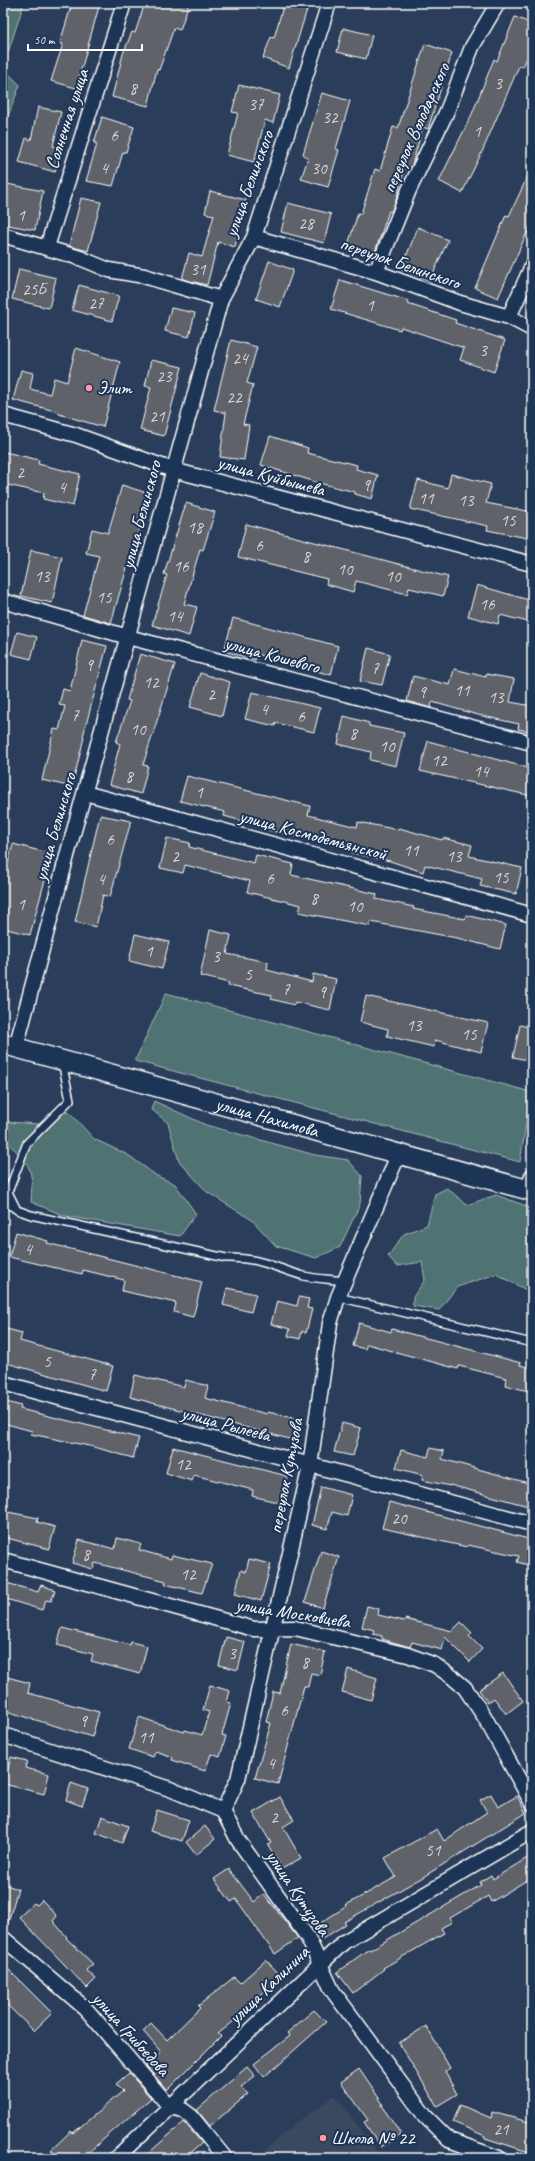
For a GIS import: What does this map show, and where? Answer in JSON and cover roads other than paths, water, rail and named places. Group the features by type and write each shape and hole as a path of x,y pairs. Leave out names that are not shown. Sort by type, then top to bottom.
{"main road":[{"name":"улица Нахимова","path":"9,1045 399,1153 531,1185"}],"street":[{"name":"Солнечная улица","path":"47,246 124,3"},
{"name":"улица Белинского","path":"9,1045 85,792 221,299 254,237 329,3"},
{"name":"переулок Володарского","path":"376,272 409,190 447,111 472,47 498,3"},
{"path":"3,235 47,246 109,270 144,276 221,299"},
{"name":"переулок Белинского","path":"254,237 376,272 460,303 509,317 532,329"},
{"path":"509,317 532,266"},
{"name":"улица Куйбышева","path":"3,415 76,435 173,470 532,564"},
{"name":"улица Кошевого","path":"3,601 128,637 532,743"},
{"name":"улица Космодемьянской","path":"85,792 532,915"},
{"name":"переулок Кутузова","path":"223,1811 238,1779 310,1466 330,1323 344,1281 399,1153"},
{"name":"улица Рылеева","path":"3,1383 532,1524"},
{"name":"улица Московцева","path":"3,1560 254,1629 273,1630 295,1628 422,1659 451,1676 465,1688 484,1716 532,1803"},
{"path":"3,1735 170,1789 223,1811"},
{"name":"улица Кутузова","path":"223,1811 238,1840 308,1938 321,1962 332,1990 438,2131 449,2140 499,2158"},
{"name":"улица Калинина","path":"116,2158 321,1962 344,1942 532,1831"},
{"name":"улица Грибоедова","path":"3,1938 86,2009 170,2107 183,2110 191,2116 225,2158"}],"lane":[{"path":"17,1210 8,1192 27,1143 70,1100 62,1060"},
{"path":"3,1200 17,1210 31,1215 226,1258 246,1257 271,1263 306,1277 344,1281"},
{"path":"338,1296 532,1343"}],"place":[{"name":"Элит","path":"89,388"},
{"name":"Школа № 22","path":"323,2138"}]}
